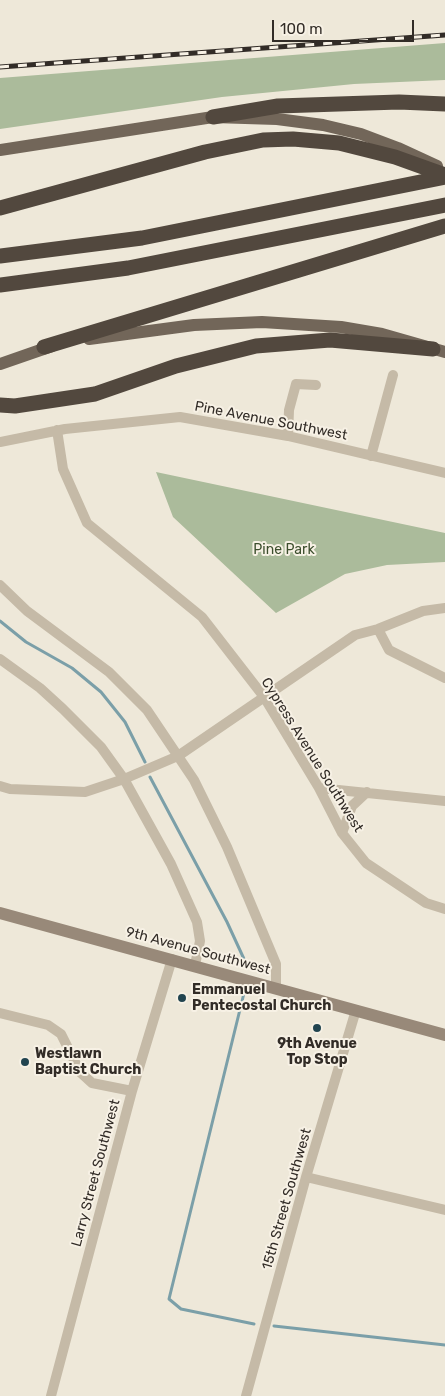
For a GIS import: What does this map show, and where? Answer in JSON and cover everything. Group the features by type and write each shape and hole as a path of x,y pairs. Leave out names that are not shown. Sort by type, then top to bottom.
{"highway":[{"path":"213,117 278,106 399,102 445,104"},
{"path":"0,208 205,152 263,140 293,139 339,144 395,156 445,176"},
{"path":"0,256 142,238 445,176"},
{"path":"0,285 128,268 445,205"},
{"path":"44,347 445,226"},
{"path":"0,405 15,406 95,394 176,366 256,346 330,340 439,351"}],"main road":[{"path":"0,150 213,117 277,119 323,125 361,134 398,148 445,171"},
{"path":"0,364 44,347 124,333 194,325 262,322 341,327 382,334 439,351"}],"street":[{"path":"371,456 393,376"},
{"path":"288,436 289,410 296,384 316,385"},
{"name":"Pine Avenue Southwest","path":"0,442 57,430 180,417 288,436 445,473"},
{"name":"Cypress Avenue Southwest","path":"57,430 63,469 87,523 202,617 264,697 319,788 342,833 366,863 426,903 445,909"},
{"path":"0,585 26,611 109,672 147,710 194,780 227,847 276,964 276,988"},
{"path":"0,786 10,789 85,792 124,779 178,756 355,635 378,629 423,610 445,608"},
{"path":"378,629 389,650 445,678"},
{"path":"0,659 63,709 101,747 124,779 171,864 197,922 200,941 194,966"},
{"path":"319,788 445,801"},
{"path":"342,833 352,806 367,792"},
{"name":"9th Avenue Southwest","path":"0,914 172,959 445,1035"},
{"name":"Larry Street Southwest","path":"51,1396 132,1091 172,959"},
{"name":"15th Street Southwest","path":"246,1396 306,1177 356,1010"},
{"path":"0,1013 48,1025 61,1034 80,1072 92,1083 132,1091"},
{"path":"306,1177 445,1210"}],"green space":[{"path":"445,43 445,80 354,84 222,97 0,129 0,78"},
{"name":"Pine Park","path":"156,472 445,533 445,562 387,565 345,574 276,613 173,517"}],"waterway":[{"path":"0,621 26,642 72,668 101,692 125,722 145,762"},
{"path":"150,777 227,922 244,959"},
{"path":"245,989 169,1299 181,1309 254,1324"},
{"path":"274,1326 445,1345"}],"railway":[{"path":"0,67 445,35"}],"place":[{"name":"Emmanuel Pentecostal Church","path":"182,998"},
{"name":"9th Avenue Top Stop","path":"317,1028"},
{"name":"Westlawn Baptist Church","path":"25,1062"}]}
